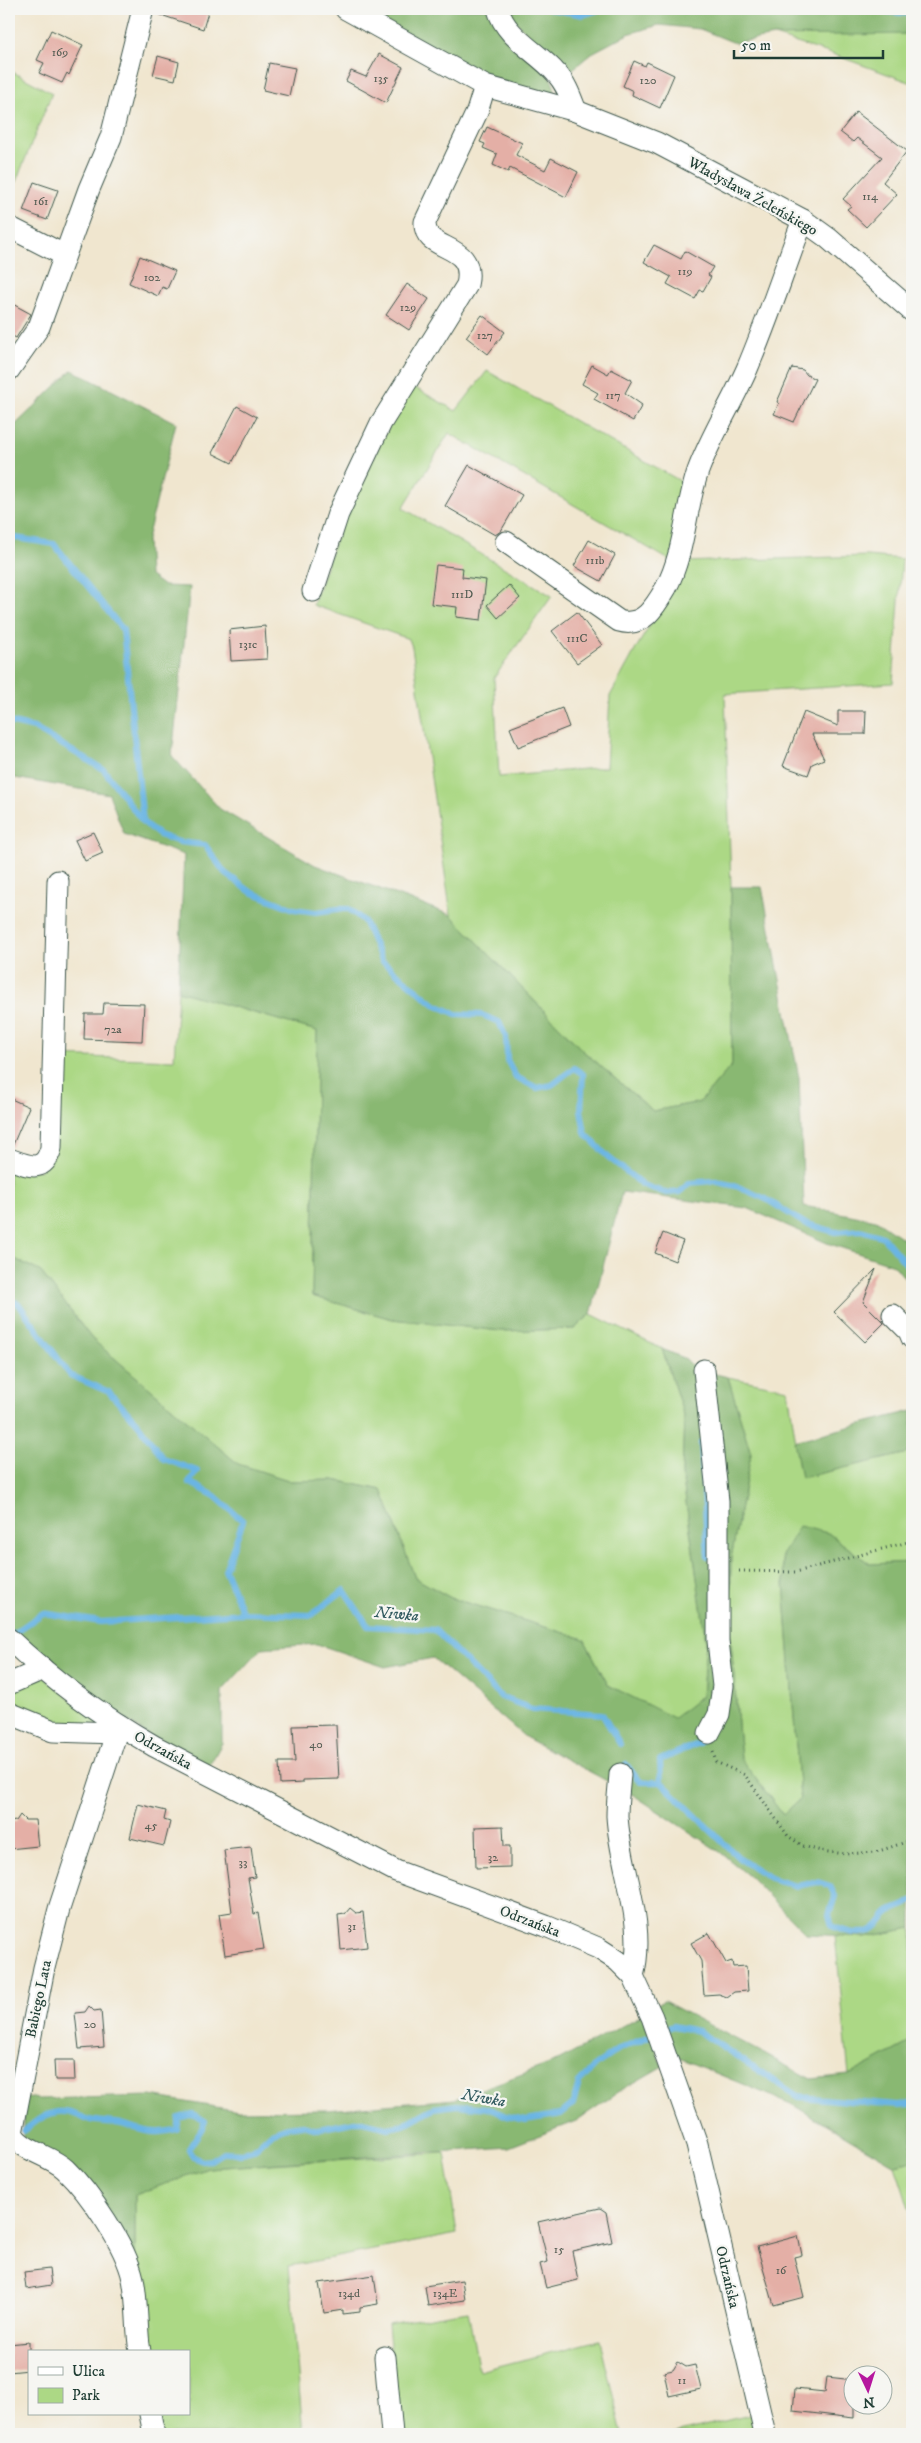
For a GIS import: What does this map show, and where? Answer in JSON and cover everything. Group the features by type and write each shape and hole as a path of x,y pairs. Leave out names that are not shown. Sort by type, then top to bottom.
{"street":[{"path":"9,370 39,327 64,255 111,138 143,9"},
{"name":"Władysława Żeleńskiego","path":"346,9 485,86 576,111 657,143 803,220 828,238 912,311"},
{"path":"498,9 503,22 556,73 565,86 576,111"},
{"path":"313,591 338,514 381,423 467,285 470,273 468,263 462,256 428,236 425,222 477,112 485,86"},
{"path":"506,542 619,621 629,624 642,620 666,587 683,537 688,505 699,471 747,369 803,220"},
{"path":"9,227 64,255"},
{"path":"9,1158 27,1166 38,1166 48,1160 51,1148 58,881"},
{"path":"893,1315 909,1331 912,1338"},
{"path":"704,1370 718,1501 718,1641 723,1686 719,1714 709,1733"},
{"name":"Odrzańska","path":"16,1646 117,1729 396,1871 546,1926 598,1948 618,1962 633,1976 652,2017 697,2144 764,2434"},
{"path":"9,1684 43,1669"},
{"path":"9,1713 53,1731 117,1729"},
{"name":"Babiego Lata","path":"117,1729 59,1909 44,1968 10,2133 19,2142 46,2155 74,2178 123,2247 134,2280 140,2350"},
{"path":"620,1774 617,1816 637,1938 637,1960 633,1976"},
{"path":"384,2357 392,2434"},
{"path":"150,2416 154,2434"}],"path":[{"path":"718,1571 796,1572 912,1542"},
{"path":"709,1733 716,1762 745,1775 788,1836 803,1846 821,1851 846,1854 876,1852 912,1840"}],"green space":[{"path":"358,9 493,9 542,64 550,76 555,97 488,78"},
{"path":"506,9 912,9 912,34 774,36 735,43 700,29 659,25 628,34 592,53 567,74 507,13"},
{"path":"864,33 912,34 912,83 832,54 774,36"},
{"path":"9,70 52,93 9,199"},
{"path":"72,370 176,423 147,539 149,575 164,586 190,587 172,756 220,809 315,865 451,915 583,1051 653,1111 700,1102 732,1065 731,887 762,887 799,1078 804,1206 876,1220 912,1245 912,1287 894,1265 827,1243 747,1208 622,1192 591,1314 574,1329 501,1331 392,1319 312,1296 317,1031 178,991 184,855 124,834 109,794 9,777 9,431"},
{"path":"487,371 689,486 671,561 449,433 403,508 552,596 494,678 499,777 606,767 610,696 669,594 682,562 867,556 902,559 893,683 725,694 731,887 732,1065 700,1102 653,1111 583,1051 451,915 412,647 409,639 313,605 343,518 410,385 456,411"},
{"path":"178,991 317,1031 312,1296 392,1319 501,1331 574,1329 591,1314 662,1349 684,1416 682,1474 706,1641 702,1696 674,1719 608,1685 584,1639 451,1598 415,1578 382,1490 334,1480 291,1481 238,1464 92,1339 41,1272 9,1256 9,1165 40,1171 56,1056 174,1060"},
{"path":"9,1256 41,1272 92,1339 238,1464 291,1481 334,1480 382,1490 415,1578 451,1598 584,1639 608,1685 674,1718 702,1696 706,1641 682,1474 684,1416 662,1349 686,1359 695,1369 728,1377 751,1454 731,1558 730,1630 741,1759 783,1815 800,1799 782,1555 799,1526 828,1533 870,1564 912,1562 912,1928 865,1937 806,1934 750,1877 720,1852 635,1796 525,1737 433,1658 385,1667 317,1644 262,1648 222,1691 222,1743 209,1766 154,1739 93,1697 9,1631"},
{"path":"728,1377 788,1389 801,1478 912,1452 912,1562 870,1564 828,1533 782,1555 800,1799 783,1815 741,1759 730,1630 731,1558 751,1454"},
{"path":"912,1411 912,1452 801,1478 794,1441"},
{"path":"44,1677 108,1730 53,1728 9,1709 9,1688"},
{"path":"912,1928 912,2041 849,2075 835,1935 865,1937"},
{"path":"664,2001 811,2079 849,2075 912,2041 912,2161 895,2165 791,2104 674,2056 655,2005"},
{"path":"642,2015 663,2066 623,2089 576,2121 509,2147 208,2168 135,2195 135,2259 23,2137 23,2096 38,2099 151,2096 239,2111 327,2110 455,2099 560,2060"},
{"path":"445,2153 457,2234 289,2266 303,2434 159,2434 155,2416 190,2416 190,2350 145,2350 135,2259 135,2195 208,2168"},
{"path":"912,2161 912,2218 895,2165"},
{"path":"468,2311 479,2371 600,2340 622,2434 398,2434 388,2324"},
{"path":"753,2414 758,2434 671,2434"}],"building":[{"path":"155,9 209,9 203,29 155,13"},
{"path":"51,30 83,45 69,75 67,73 62,83 39,73 44,63 37,60"},
{"path":"379,54 403,67 386,103 346,81 351,71 366,77"},
{"path":"158,56 179,62 175,80 153,75"},
{"path":"634,61 645,66 647,62 674,75 660,108 632,95 633,91 623,86"},
{"path":"269,63 295,68 289,96 263,90"},
{"path":"856,112 907,151 883,182 897,194 866,227 847,209 851,206 843,199 882,157 857,138 853,142 840,132"},
{"path":"487,127 522,143 516,155 545,170 551,158 578,172 566,197 510,168 508,172 493,165 497,154 483,148 485,144 480,142"},
{"path":"34,182 58,190 47,220 23,211"},
{"path":"654,245 681,259 685,251 713,267 708,275 711,277 703,291 700,290 695,299 667,284 671,277 644,262"},
{"path":"140,256 175,271 167,289 162,287 158,296 129,283"},
{"path":"407,284 429,299 409,330 386,315"},
{"path":"9,302 31,314 16,338 9,334"},
{"path":"482,315 505,332 488,354 466,337"},
{"path":"592,365 608,374 611,369 632,380 625,393 642,405 633,421 594,399 598,393 582,384"},
{"path":"792,368 803,370 807,375 815,379 794,422 774,414 779,403 777,402"},
{"path":"237,406 257,417 232,463 212,453"},
{"path":"469,465 522,495 501,531 495,535 445,506"},
{"path":"589,540 615,555 601,581 574,566"},
{"path":"436,565 463,568 462,577 486,580 481,620 456,617 457,607 431,604"},
{"path":"509,585 520,598 498,618 487,605"},
{"path":"577,612 602,645 577,663 552,631"},
{"path":"265,626 267,659 231,661 229,630"},
{"path":"562,708 569,727 518,747 510,728"},
{"path":"838,711 866,711 865,734 812,734 824,759 812,764 808,775 783,766 804,712 838,726"},
{"path":"93,832 103,853 85,861 75,840"},
{"path":"104,1003 144,1004 142,1041 84,1039 85,1014 103,1014"},
{"path":"9,1098 29,1107 12,1147 9,1147"},
{"path":"663,1233 683,1241 675,1261 655,1253"},
{"path":"876,1269 863,1302 884,1323 865,1342 834,1312"},
{"path":"336,1725 339,1779 303,1780 303,1783 280,1784 279,1762 295,1762 293,1726"},
{"path":"138,1804 166,1811 164,1820 170,1822 164,1846 130,1838"},
{"path":"20,1815 25,1820 35,1820 38,1846 9,1849 9,1822 16,1821"},
{"path":"503,1826 504,1846 510,1846 510,1867 476,1868 475,1827"},
{"path":"251,1847 255,1877 248,1878 254,1914 258,1913 264,1949 225,1955 219,1914 232,1912 224,1850"},
{"path":"350,1908 356,1913 363,1912 367,1947 341,1950 338,1915 345,1914"},
{"path":"709,1933 726,1963 732,1961 733,1967 746,1966 748,1991 734,1992 727,1997 719,1994 704,1995 701,1961 691,1943"},
{"path":"89,2006 94,2011 101,2010 104,2047 79,2049 75,2013 85,2012"},
{"path":"54,2060 74,2060 75,2080 55,2080"},
{"path":"600,2208 606,2212 612,2242 572,2251 578,2280 546,2288 540,2264 548,2262 538,2222"},
{"path":"798,2236 802,2255 794,2257 804,2297 774,2305 757,2247"},
{"path":"49,2269 51,2285 26,2289 24,2272"},
{"path":"374,2275 378,2304 360,2307 360,2312 343,2314 343,2310 324,2313 319,2283"},
{"path":"462,2280 465,2300 428,2306 425,2286"},
{"path":"29,2342 28,2370 9,2372 9,2344"},
{"path":"678,2362 686,2367 695,2365 701,2389 669,2396 664,2372 673,2370"},
{"path":"827,2377 844,2379 844,2416 854,2416 854,2418 793,2411 795,2389 825,2392"}],"waterway":[{"path":"551,9 583,15 602,9"},
{"path":"858,9 912,14"},
{"path":"9,537 54,544 123,630 143,822"},
{"path":"9,722 34,728 104,770 143,822 159,835 179,842 205,845 225,873 251,892 294,909 316,912 349,909 364,921 382,961 434,1004 456,1014 482,1015 499,1022 506,1037 507,1060 516,1077 537,1088 552,1085 574,1068 583,1074 581,1110 585,1133 608,1157 643,1185 666,1193 680,1192 689,1183 713,1181 736,1186 766,1199 804,1223 835,1232 861,1230 883,1237 912,1271"},
{"path":"9,1301 18,1303 70,1375 109,1392 138,1424 164,1459 197,1471 189,1482 215,1496 243,1521 225,1570 243,1613"},
{"path":"701,1443 708,1557"},
{"name":"Niwka","path":"10,1636 43,1613 101,1622 243,1613 311,1615 344,1590 368,1626 435,1630 501,1697 532,1709 602,1714 620,1744"},
{"path":"661,1782 660,1760 699,1743 704,1732"},
{"name":"Niwka","path":"626,1764 640,1782 661,1782 740,1859 770,1878 796,1886 818,1882 830,1886 835,1896 829,1915 832,1926 849,1932 867,1932 877,1926 889,1912 912,1901"},
{"name":"Niwka","path":"24,2131 41,2118 58,2112 68,2112 90,2120 121,2124 155,2132 177,2129 179,2118 193,2114 205,2121 189,2149 194,2157 202,2161 211,2160 223,2152 242,2153 253,2150 271,2133 287,2127 303,2125 318,2129 359,2121 389,2128 403,2125 434,2108 457,2105 487,2108 507,2116 526,2120 561,2114 573,2104 579,2083 597,2064 619,2049 673,2026 698,2031 799,2097 898,2105 912,2104"}]}
